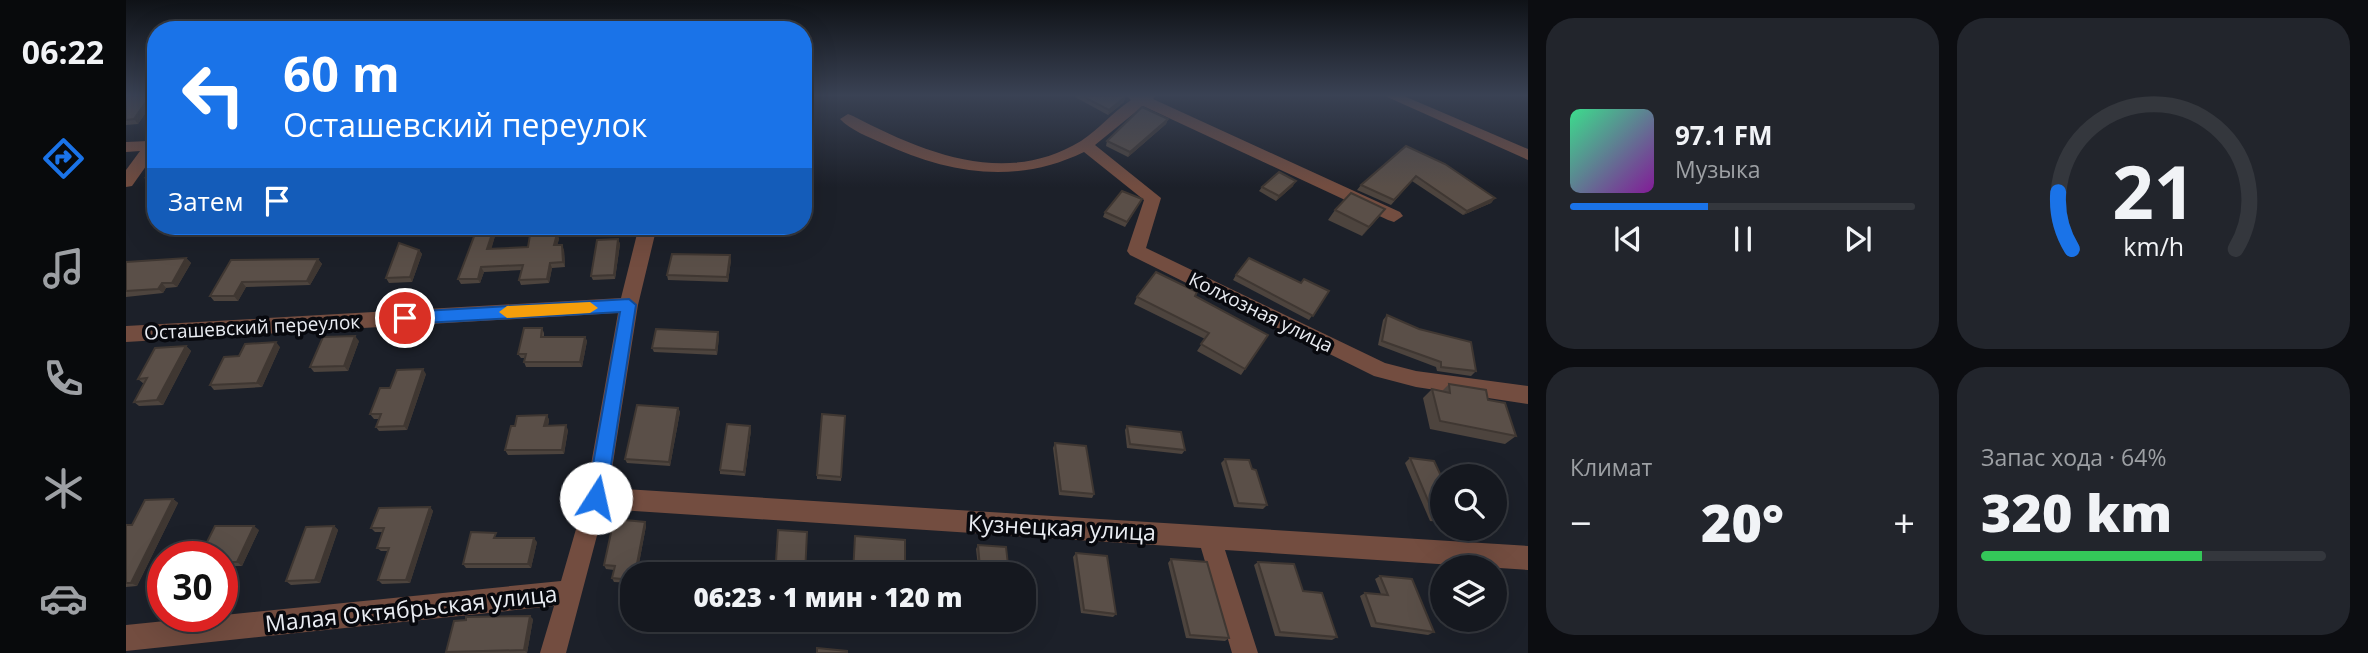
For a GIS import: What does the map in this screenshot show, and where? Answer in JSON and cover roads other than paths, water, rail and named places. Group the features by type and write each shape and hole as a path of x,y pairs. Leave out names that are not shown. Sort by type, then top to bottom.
{"street":[{"path":"861,126 893,145 927,159 973,168 1002,169 1055,160 1085,145 1107,126"},
{"path":"1204,126 1394,216"},
{"path":"1462,126 1528,155"},
{"path":"126,147 147,145"},
{"name":"Колхозная улица","path":"1085,145 1153,198 1136,251 1381,370 1416,379 1528,395"},
{"path":"126,182 147,154"},
{"path":"553,653 596,498 629,305 646,235"},
{"name":"Осташевский переулок","path":"126,334 629,305"},
{"name":"Кузнецкая улица","path":"596,498 1528,558"},
{"path":"1209,536 1245,653"},
{"name":"Малая Октябрьская улица","path":"126,638 571,592"}]}
